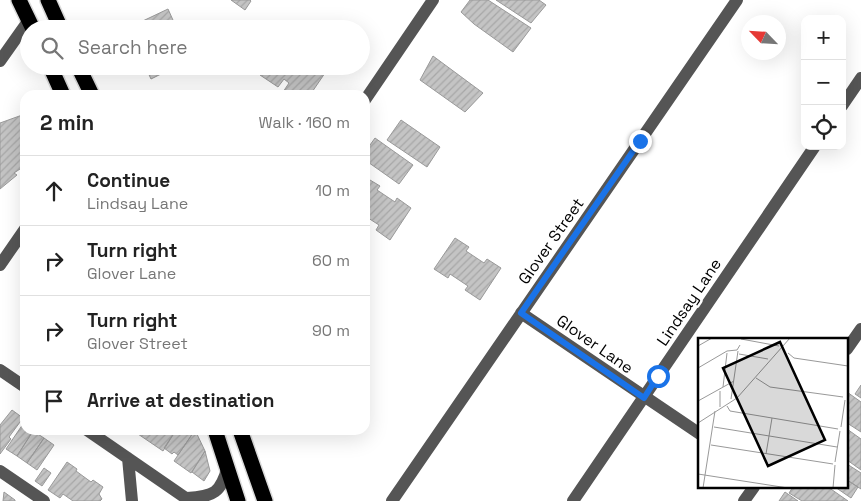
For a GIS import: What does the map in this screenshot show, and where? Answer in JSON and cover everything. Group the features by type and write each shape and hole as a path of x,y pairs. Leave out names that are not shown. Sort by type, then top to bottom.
{"highway":[{"path":"20,0 29,20"},
{"path":"48,0 57,20"},
{"path":"54,75 61,90"},
{"path":"82,75 90,90"},
{"path":"217,435 238,501"},
{"path":"242,435 264,501"}],"street":[{"path":"370,93 433,0"},
{"name":"Glover Street","path":"392,501 737,0"},
{"path":"0,61 20,37"},
{"path":"843,105 861,78"},
{"name":"Lindsay Lane","path":"573,501 812,150"},
{"path":"0,265 20,236"},
{"name":"Glover Lane","path":"521,313 698,433"},
{"path":"848,348 861,329"},
{"path":"0,370 20,384"},
{"path":"94,435 189,500 210,496 217,492 224,482 228,467"},
{"path":"128,458 132,501"},
{"path":"0,471 44,501"},
{"path":"744,501 753,488"}],"building":[{"path":"231,0 250,0 251,1 245,10"},
{"path":"470,0 488,0 531,28 513,52 474,24 461,12"},
{"path":"496,0 539,0 546,5 531,23"},
{"path":"168,9 173,20 145,20"},
{"path":"433,56 483,93 465,112 420,80"},
{"path":"149,75 159,75 151,79"},
{"path":"260,75 324,75 313,90 284,90 289,83 284,79 278,87"},
{"path":"20,116 20,169 14,173 17,175 0,189 0,123"},
{"path":"401,120 440,147 427,167 387,140"},
{"path":"375,138 413,165 399,184 370,164 370,145"},
{"path":"370,180 380,186 377,190 395,202 397,198 411,208 390,240 376,230 379,225 370,219"},
{"path":"455,238 469,247 466,251 484,263 487,259 501,268 480,300 465,290 468,286 450,274 448,278 434,269"},
{"path":"861,385 861,398 855,394"},
{"path":"848,393 861,402 861,432 848,424"},
{"path":"12,410 20,416 20,422 0,454 0,425"},
{"path":"20,428 20,435 30,435 17,456 6,449"},
{"path":"848,430 861,439 861,470 848,461"},
{"path":"30,435 39,435 44,438 27,463 17,456"},
{"path":"139,435 173,435 163,451"},
{"path":"173,435 192,435 178,455 174,452 172,454 164,448"},
{"path":"192,435 197,435 205,451 191,473 174,461"},
{"path":"44,438 54,445 37,470 27,463"},
{"path":"205,451 210,471 204,481 192,472"},
{"path":"67,462 91,482 93,480 103,487 99,494 102,499 100,501 73,501 63,494 60,498 48,490"},
{"path":"848,465 861,473 861,489 848,481"},
{"path":"44,468 51,473 42,486 35,481"},
{"path":"848,481 858,487 851,498 836,488 848,488"},
{"path":"792,488 829,488 848,501 802,501 789,493"},
{"path":"4,492 15,500 15,501 3,501"},
{"path":"785,492 798,501 779,501"}],"route":[{"path":"640,141 521,313 644,398 658,376"}]}
